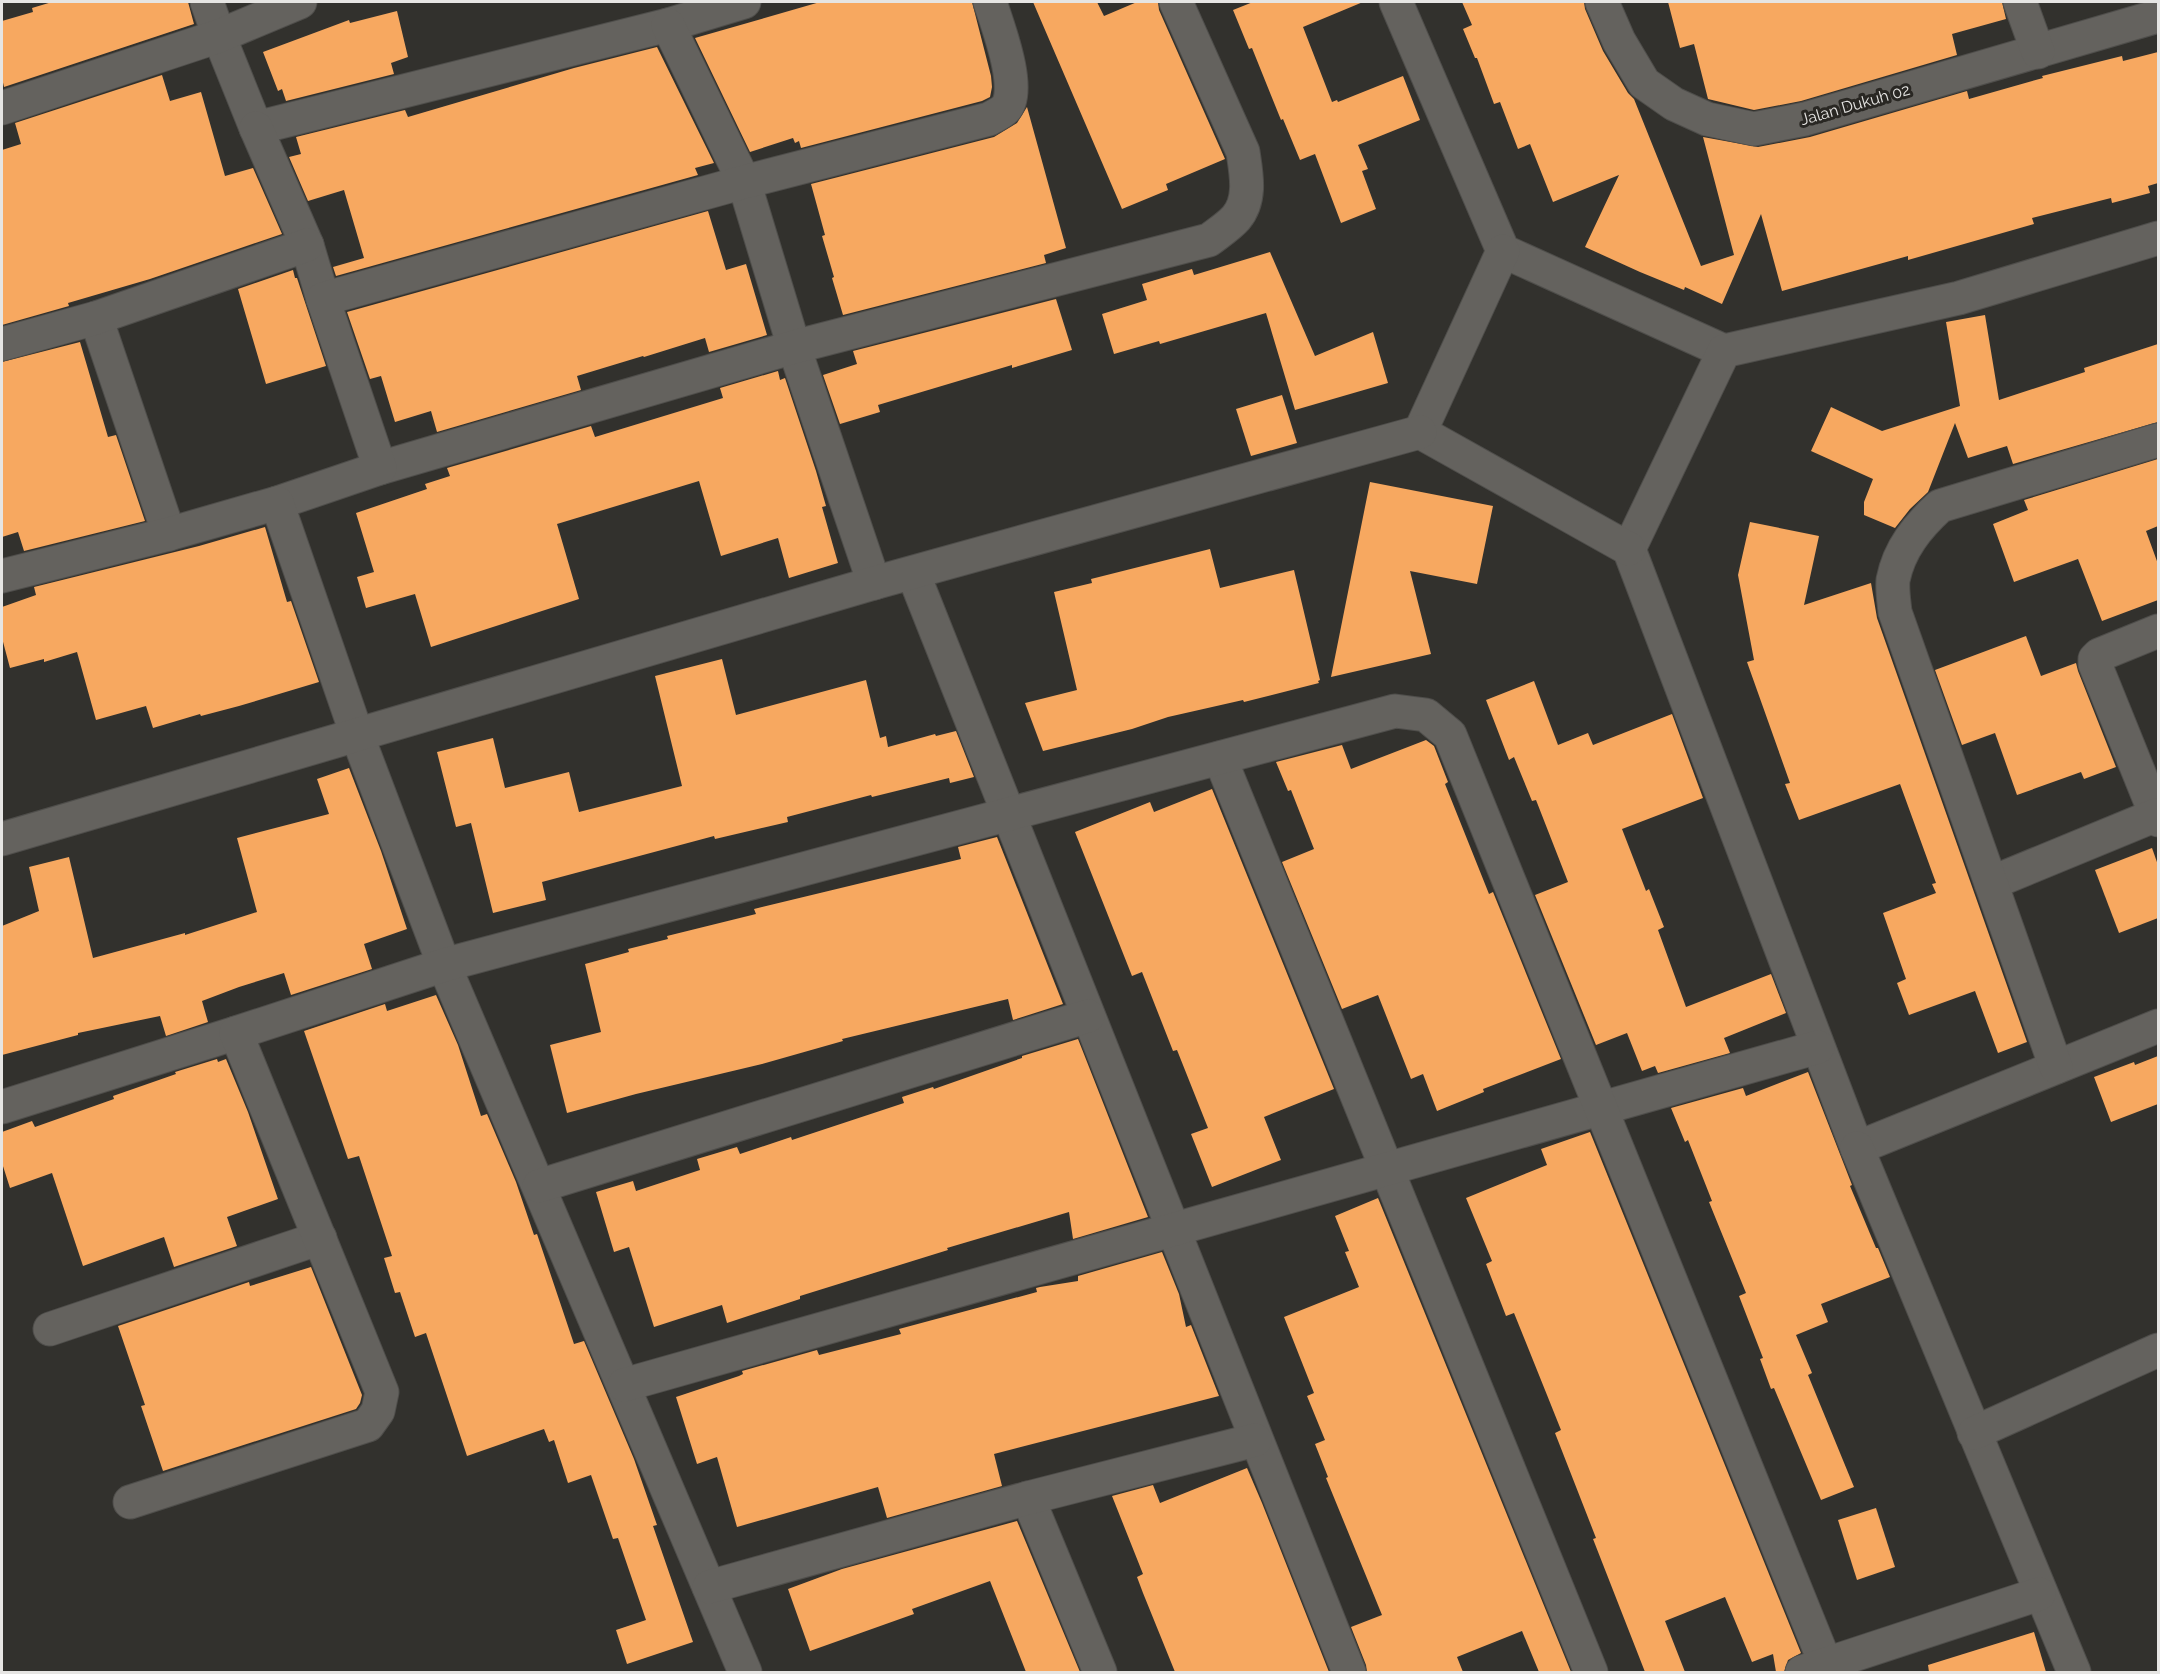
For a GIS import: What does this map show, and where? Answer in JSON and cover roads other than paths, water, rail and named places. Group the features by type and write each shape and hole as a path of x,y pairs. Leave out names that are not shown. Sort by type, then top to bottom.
{"street":[{"path":"207,2 256,128 307,245 380,468"},
{"path":"2,108 219,36 300,2"},
{"path":"256,128 668,25 744,2"},
{"path":"323,299 744,182 989,118 1006,108 1011,95 1011,74 990,2"},
{"path":"2,576 169,534 277,503 380,468 794,347 1209,240 1236,217 1246,198 1243,152 1176,2"},
{"path":"1396,2 1503,251 1724,351 1959,298 2158,238"},
{"name":"Jalan Dukuh 02","path":"1602,2 1619,41 1644,83 1674,104 1707,119 1754,129 1805,119 2158,16"},
{"path":"2020,2 2038,52"},
{"path":"668,25 744,182 794,347 874,583"},
{"path":"2,344 96,318 307,245"},
{"path":"1420,432 1503,251"},
{"path":"96,318 169,534"},
{"path":"1629,549 1724,351"},
{"path":"2,838 874,583 1420,432 1629,549 1857,1148 2074,1672"},
{"path":"2056,1067 1895,612 1893,581 1902,551 1922,522 1940,506 2158,440"},
{"path":"277,503 357,735 444,965 745,1672"},
{"path":"913,573 1255,1440 1349,1672"},
{"path":"1991,883 2157,817 2095,664 2095,659 2098,655 2158,632"},
{"path":"2,1107 444,965 1395,711 1426,715 1450,735 1601,1108 1814,1669 2040,1594"},
{"path":"1220,758 1591,1672"},
{"path":"539,1186 1088,1016"},
{"path":"1857,1148 2158,1026"},
{"path":"130,1502 368,1425 378,1411 382,1392 236,1033"},
{"path":"624,1385 1818,1047"},
{"path":"50,1329 320,1238"},
{"path":"1974,1433 2158,1350"},
{"path":"709,1587 1028,1498 1255,1440"},
{"path":"1028,1498 1100,1672"}]}
